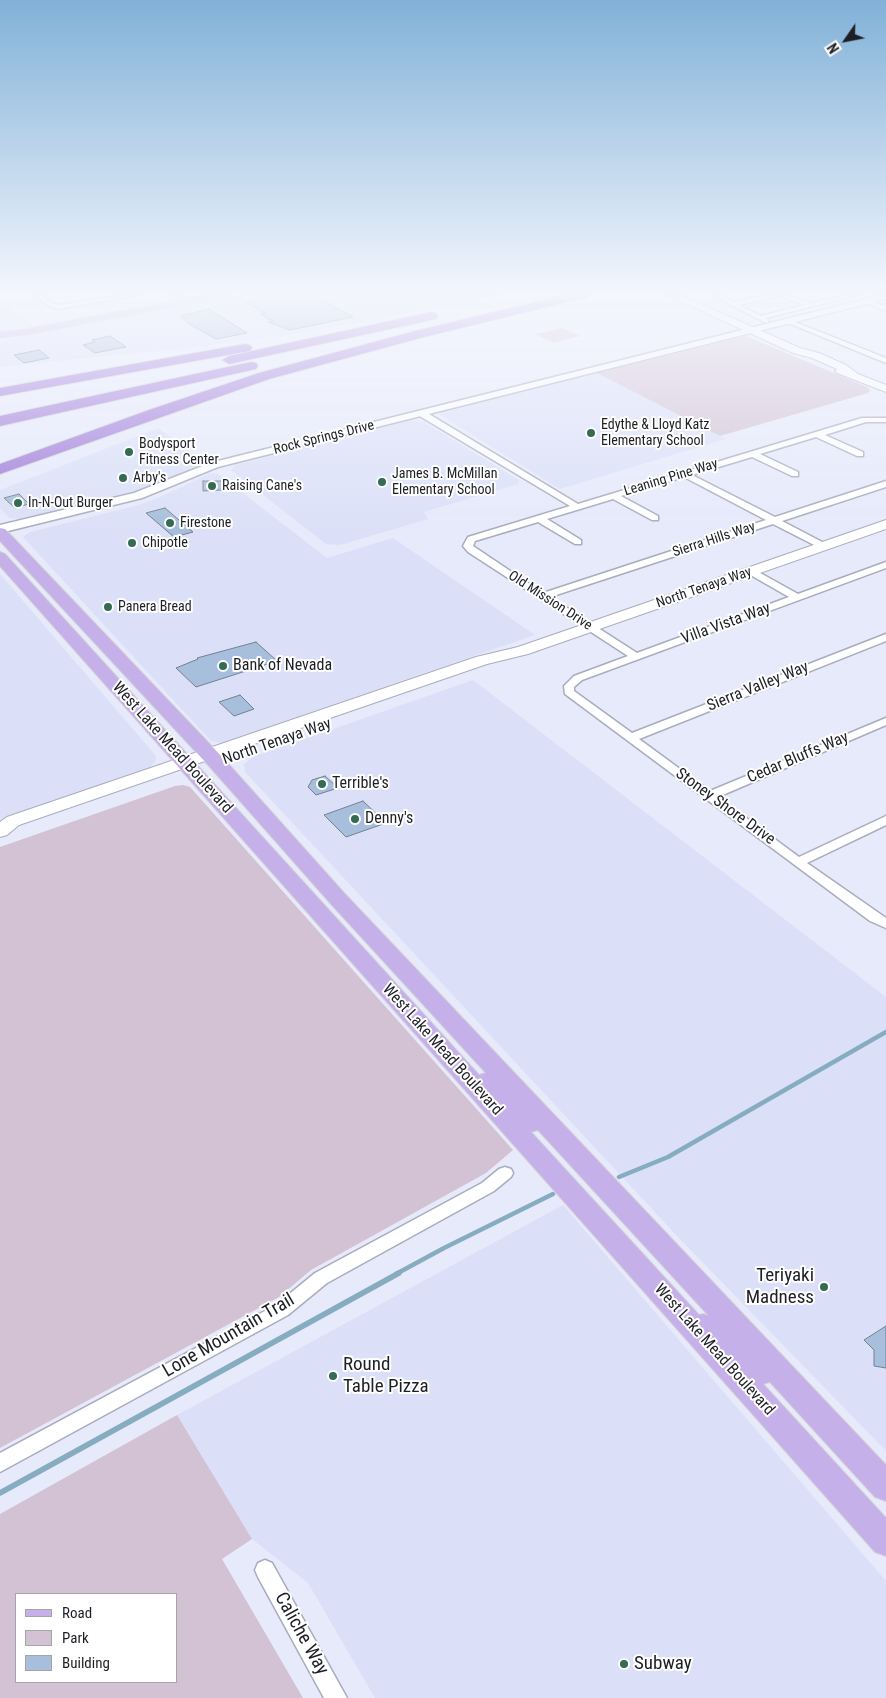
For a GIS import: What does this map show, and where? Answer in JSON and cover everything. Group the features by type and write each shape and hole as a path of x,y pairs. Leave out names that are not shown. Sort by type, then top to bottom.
{"highway":[{"path":"0,392 105,373"},
{"path":"0,410 167,373"},
{"path":"0,421 220,373"},
{"path":"0,469 154,413 274,373"}],"main road":[{"path":"848,373 886,389"},
{"name":"North Tenaya Way","path":"0,832 17,830 438,675 482,660 522,651 886,524"},
{"name":"West Lake Mead Boulevard","path":"1,533 116,654 338,899 886,1487"},
{"name":"West Lake Mead Boulevard","path":"0,557 540,1159 886,1541"},
{"path":"14,573 32,583 49,599 63,598"},
{"path":"43,605 55,606 68,618 90,628"},
{"path":"68,632 83,638 99,653 116,654"},
{"name":"North Tenaya Way","path":"212,758 398,700 492,667 522,651"},
{"path":"460,678 459,674 482,660"},
{"path":"93,661 106,661 122,677 155,698"},
{"path":"398,700 436,681 439,678 438,675"},
{"path":"316,908 338,899"},
{"path":"444,1052 485,1078 526,1120 544,1127 549,1126"},
{"path":"540,1159 535,1148 535,1142 539,1139 545,1139 612,1212 640,1224"},
{"path":"674,1306 738,1350 758,1370 766,1371 774,1367"}],"street":[{"name":"Rock Springs Drive","path":"1,533 71,517 86,510 146,494 208,467 581,373"},
{"path":"421,413 577,507"},
{"name":"Leaning Pine Way","path":"468,543 477,536 816,434 865,420 882,420"},
{"path":"816,434 860,454"},
{"path":"752,454 795,474"},
{"path":"684,474 823,546"},
{"name":"Sierra Hills Way","path":"543,596 886,484"},
{"path":"614,496 655,518"},
{"path":"539,518 578,542"},
{"name":"Old Mission Drive","path":"468,543 471,550 636,657"},
{"name":"Villa Vista Way","path":"569,686 578,678 886,565"},
{"path":"750,571 798,598"},
{"name":"Sierra Valley Way","path":"630,738 886,636"},
{"name":"Stoney Shore Drive","path":"569,686 569,692 574,696 798,862 886,924"},
{"name":"Cedar Bluffs Way","path":"710,796 886,720"},
{"path":"798,862 886,820"},
{"name":"Lone Mountain Trail","path":"0,1463 282,1310 321,1278 488,1187 505,1173"},
{"name":"Caliche Way","path":"265,1570 336,1698"}],"shaded area":[{"name":"Edythe & Lloyd Katz Elementary School","path":"597,373 726,439 560,489 440,415 440,413"},
{"name":"James B. McMillan Elementary School","path":"410,420 424,422 519,480 518,484 424,512 428,519 340,545 326,544 231,470 235,465"},
{"path":"158,428 205,462 148,488 20,519 9,518 0,508 0,490"},
{"path":"211,473 218,474 327,558 393,538 535,635 221,743 211,741 23,537 30,532 138,505 160,497"},
{"path":"0,574 156,756 155,762 150,767 0,820"},
{"path":"473,680 886,997 886,1451 679,1238 245,772 244,764 253,757"},
{"path":"563,1205 886,1581 886,1698 375,1698 308,1583 252,1539 177,1415"}],"green space":[{"path":"597,373 834,373 870,390 868,393 720,436"},
{"path":"183,785 190,787 513,1150 486,1173 311,1270 279,1297 0,1448 0,847 175,786"},
{"path":"177,1415 252,1539 222,1559 303,1698 0,1698 0,1514"}],"building":[{"name":"Raising Cane's","path":"203,481 222,481 222,490 203,491"},
{"name":"In-N-Out Burger","path":"19,494 29,504 15,508 4,498"},
{"name":"Firestone","path":"165,508 193,532 174,537 146,513"},
{"name":"Bank of Nevada","path":"256,642 277,661 196,687 176,668 197,658"},
{"path":"240,695 254,709 234,716 219,702"},
{"name":"Terrible's","path":"325,776 338,788 316,795 308,787 312,780"},
{"name":"Denny's","path":"363,801 386,823 346,837 324,815"},
{"path":"886,1326 886,1368 874,1366 874,1350 864,1340"}],"waterway":[{"path":"619,1177 668,1157 886,1032"},
{"path":"396,1274 553,1194"},
{"path":"0,1493 399,1273"}],"place":[{"name":"Edythe & Lloyd Katz Elementary School","path":"591,433"},
{"name":"Bodysport Fitness Center","path":"129,452"},
{"name":"Arby's","path":"123,478"},
{"name":"James B. McMillan Elementary School","path":"382,482"},
{"name":"Raising Cane's","path":"212,486"},
{"name":"In-N-Out Burger","path":"18,503"},
{"name":"Firestone","path":"170,523"},
{"name":"Chipotle","path":"132,543"},
{"name":"Panera Bread","path":"108,607"},
{"name":"Bank of Nevada","path":"223,666"},
{"name":"Terrible's","path":"322,784"},
{"name":"Denny's","path":"355,819"},
{"name":"Teriyaki Madness","path":"824,1287"},
{"name":"Round Table Pizza","path":"333,1376"},
{"name":"Subway","path":"624,1664"}]}
